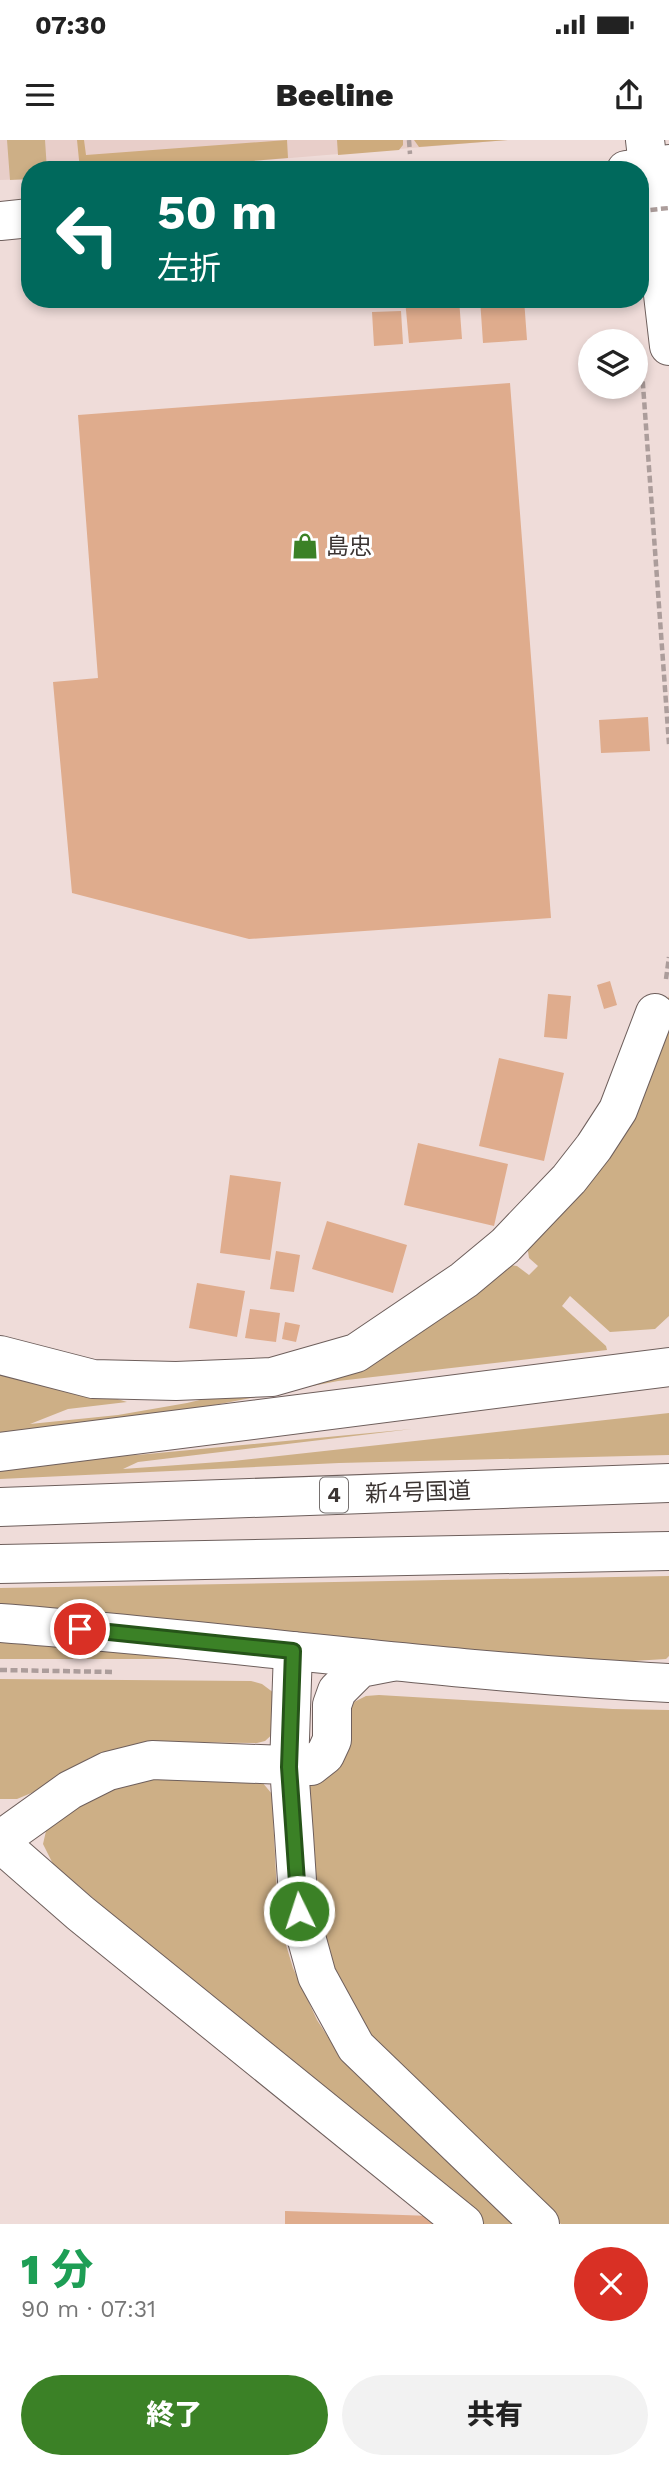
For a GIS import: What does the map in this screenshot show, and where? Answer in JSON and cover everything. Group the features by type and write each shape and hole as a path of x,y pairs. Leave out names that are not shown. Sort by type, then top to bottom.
{"main road":[{"path":"649,209 655,357"},
{"path":"0,220 21,219"},
{"path":"0,1355 93,1379 176,1381 272,1377 356,1353 464,1280 505,1246 569,1178 594,1147 618,1110 655,1013"},
{"path":"0,1452 669,1367"},
{"name":"新4号国道","path":"0,1507 669,1483"},
{"path":"0,1564 669,1551"},
{"path":"0,1623 578,1679 669,1683"},
{"path":"293,1651 289,1767 299,1911 317,1976 356,2047 540,2224"},
{"path":"391,1662 360,1668 346,1679 337,1691 332,1705 332,1740 325,1755 311,1766 152,1760 108,1771 69,1790 0,1841 80,1913 464,2224"}],"path":[{"path":"409,140 410,154"},
{"path":"649,210 669,208"},
{"path":"655,357 669,744"}],"shaded area":[{"path":"0,140 508,140 253,161 21,161 21,179 0,180"},
{"path":"7,140 45,140 46,161 21,161 21,179 10,180"},
{"path":"77,140 84,140 86,155 287,140 288,158 252,161 79,161"},
{"path":"337,140 403,140 403,145 399,150 338,155"},
{"path":"414,140 508,140 419,147"},
{"path":"669,996 669,1316 655,1329 610,1332 570,1296 562,1306 606,1346 607,1350 338,1381 194,1409 0,1433 0,1373 79,1387 127,1402 68,1409 30,1424 118,1415 187,1403 284,1380 502,1264 517,1266 529,1275 538,1266 529,1258 526,1238 653,1040"},
{"path":"669,1413 669,1455 339,1463 0,1479 0,1465 71,1457 137,1455 412,1429 138,1462 123,1469 233,1461"},
{"path":"669,1576 669,1656 666,1659 616,1662 0,1607 0,1588"},
{"path":"0,1638 206,1659 0,1659"},
{"path":"0,1679 251,1681 262,1684 278,1696 276,1731 265,1741 257,1743 159,1742 91,1757 41,1789 17,1799 0,1799"},
{"path":"366,1696 669,1710 669,2224 561,2224 396,2063 360,2022 342,1990 319,1932 304,1780 354,1702"},
{"path":"158,1773 262,1782 272,1794 277,1895 283,1935 293,1968 317,2020 343,2060 522,2224 480,2224 391,2152 53,1864 43,1844 46,1831 62,1813 81,1799"}],"building":[{"path":"406,308 460,308 462,339 409,343"},
{"path":"481,308 525,308 527,340 483,343"},
{"path":"401,311 403,344 374,346 372,312"},
{"name":"島忠","path":"510,383 551,918 249,939 72,893 53,682 98,678 78,415"},
{"path":"648,717 650,751 601,753 599,720"},
{"path":"610,981 617,1005 604,1009 597,985"},
{"path":"548,994 571,996 567,1039 544,1037"},
{"path":"499,1058 564,1073 544,1161 479,1146"},
{"path":"418,1143 508,1164 494,1226 404,1205"},
{"path":"230,1175 281,1182 270,1260 220,1253"},
{"path":"327,1221 407,1245 393,1293 312,1269"},
{"path":"276,1251 300,1255 294,1292 270,1289"},
{"path":"197,1283 245,1291 237,1337 189,1328"},
{"path":"250,1309 280,1313 276,1342 245,1338"},
{"path":"285,1322 300,1325 296,1342 282,1339"},
{"path":"285,2211 432,2216 432,2224 285,2224"}],"place":[{"name":"島忠","path":"305,546"}],"route":[{"path":"80,1629 293,1651 289,1767 299,1911"}]}
